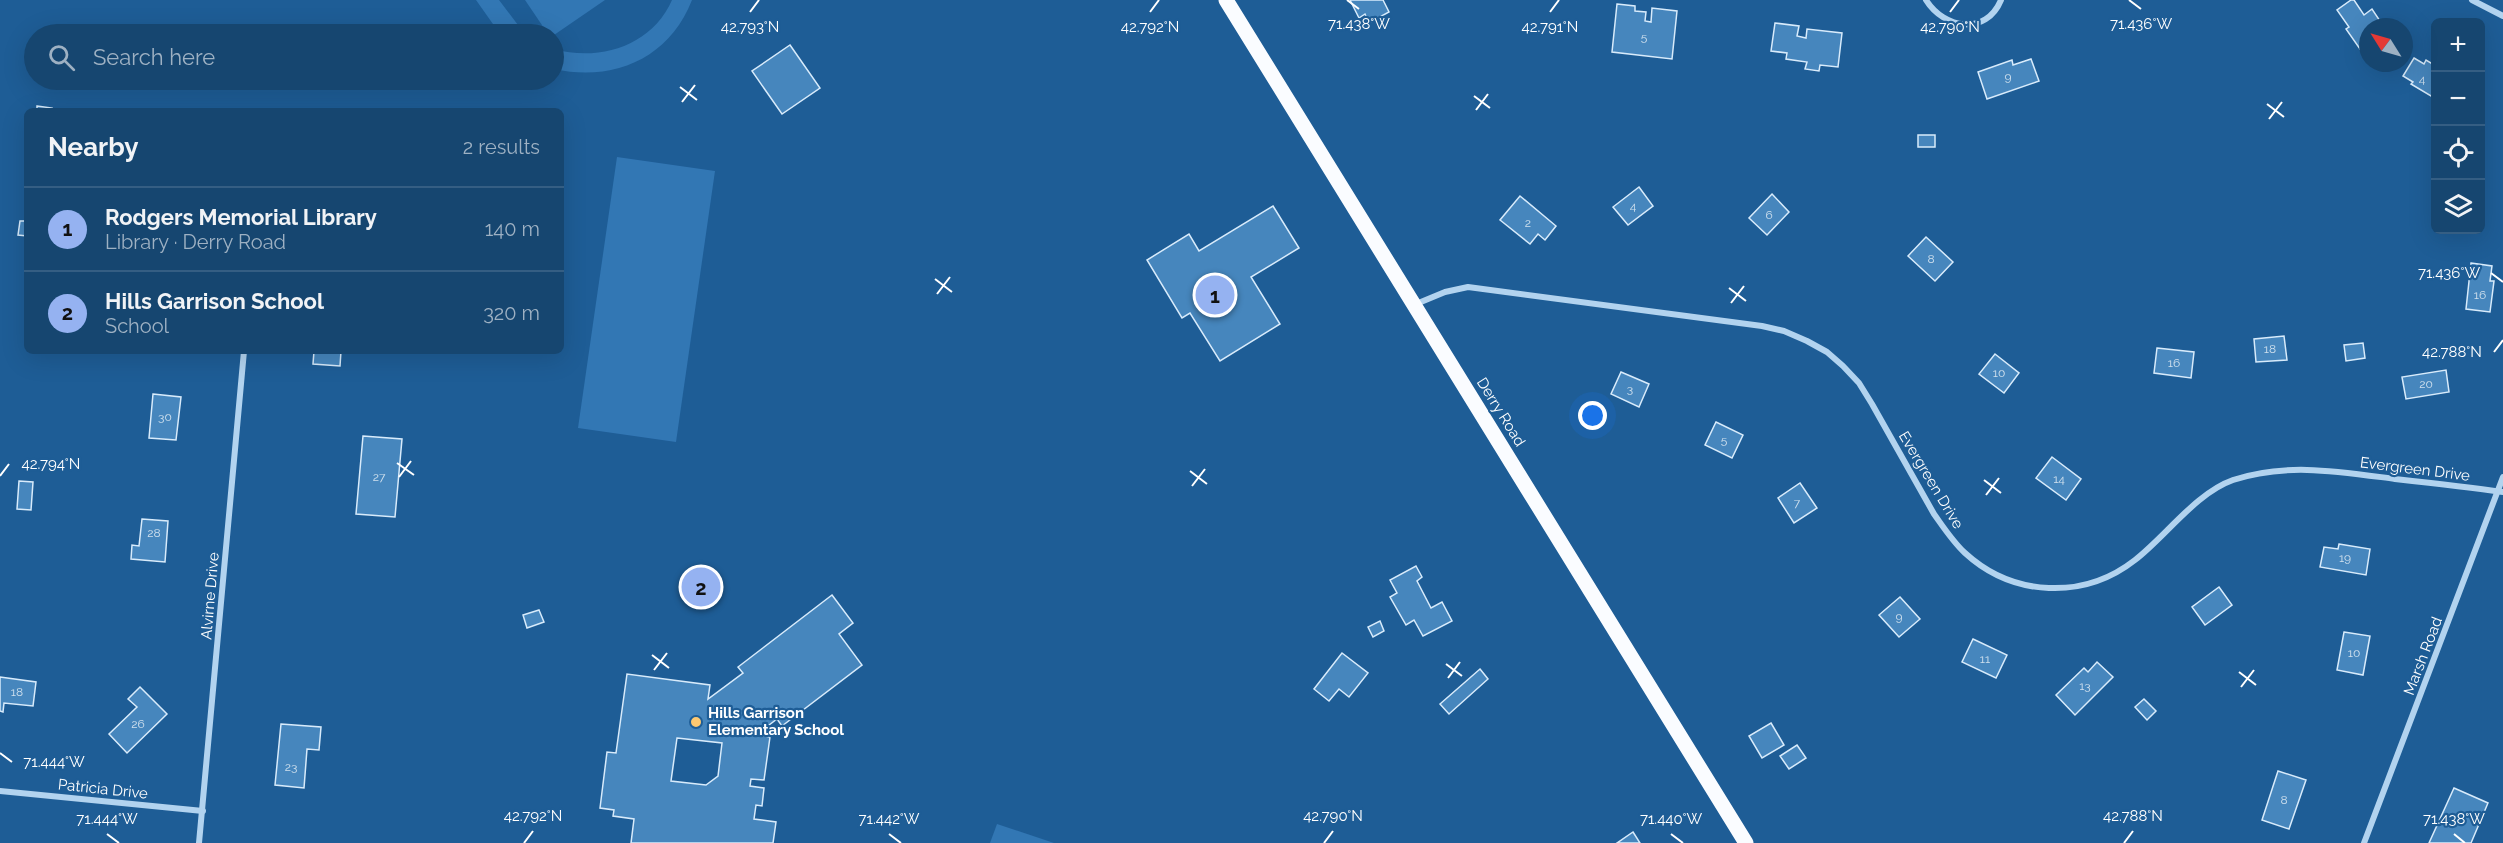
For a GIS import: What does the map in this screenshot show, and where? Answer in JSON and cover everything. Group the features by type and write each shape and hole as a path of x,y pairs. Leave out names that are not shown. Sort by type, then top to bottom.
{"main road":[{"name":"Derry Road","path":"1226,0 1746,843"}],"street":[{"path":"1926,0 1940,16 1951,23 1964,25 1988,17 2001,0"},
{"path":"2472,0 2503,16"},
{"name":"Evergreen Drive","path":"1413,304 1445,292 1468,287 1762,326 1784,331 1807,341 1827,352 1859,383 1934,514 1948,535 1966,554 1989,571 2016,583 2044,590 2076,588 2105,578 2134,561 2206,495 2232,480 2259,474 2319,469 2500,492"},
{"name":"Alvirne Drive","path":"200,843 244,354"},
{"name":"Marsh Road","path":"2364,843 2500,492 2503,477"},
{"name":"Patricia Drive","path":"0,790 203,811"}],"shaded area":[{"path":"476,0 499,0 517,24 493,24"},
{"path":"525,0 605,0 564,28 564,24 541,24"},
{"path":"672,0 692,0 682,20 669,38 636,62 597,72 564,70 564,51 589,53 622,47 638,39 663,16"},
{"path":"617,157 715,171 676,442 578,428"},
{"path":"997,824 1054,843 990,843"}],"building":[{"path":"1350,0 1383,0 1389,12 1369,23 1365,14 1359,18"},
{"path":"2354,0 2364,15 2372,9 2378,18 2359,18 2359,48 2346,29 2349,27 2337,10"},
{"path":"1617,4 1635,6 1635,11 1646,12 1645,21 1651,22 1652,8 1677,11 1672,59 1612,52"},
{"path":"1775,23 1799,26 1797,36 1806,38 1807,29 1842,33 1838,67 1820,65 1819,71 1805,69 1807,62 1786,59 1787,53 1771,51"},
{"path":"790,45 820,88 782,114 752,71"},
{"path":"2414,58 2424,64 2426,60 2431,63 2431,96 2411,84 2413,82 2403,76 2405,72 2413,72"},
{"path":"2031,59 2039,81 1987,99 1978,72 2012,60 2013,65"},
{"path":"1918,135 1935,135 1935,147 1918,147"},
{"path":"1639,187 1653,206 1628,225 1613,207"},
{"path":"1772,194 1789,212 1767,235 1749,218"},
{"path":"1520,196 1556,226 1545,240 1538,234 1530,244 1500,220"},
{"path":"1273,206 1299,248 1251,277 1280,324 1220,361 1190,313 1182,318 1147,260 1189,234 1199,251"},
{"path":"20,221 24,221 24,236 18,235"},
{"path":"1926,237 1953,262 1935,281 1908,256"},
{"path":"2471,263 2492,266 2490,281 2494,281 2490,312 2466,309"},
{"path":"2284,336 2287,360 2256,362 2254,339"},
{"path":"2363,343 2365,358 2346,361 2344,345"},
{"path":"2157,348 2194,352 2191,378 2154,373"},
{"path":"314,354 341,354 340,366 313,364"},
{"path":"1995,354 2019,373 2004,393 1979,374"},
{"path":"2446,370 2449,392 2406,399 2402,377"},
{"path":"1621,372 1649,384 1639,407 1611,394"},
{"path":"153,394 181,397 176,440 149,438"},
{"path":"1716,422 1743,435 1732,458 1705,445"},
{"path":"363,436 402,439 395,517 356,514"},
{"path":"2052,457 2081,479 2066,500 2036,478"},
{"path":"19,481 33,482 31,510 17,509"},
{"path":"1800,483 1817,508 1794,523 1778,498"},
{"path":"142,519 168,521 165,562 131,559 132,545 139,546"},
{"path":"2339,544 2370,549 2366,575 2320,567 2324,547 2338,549"},
{"path":"1416,566 1422,577 1417,581 1431,608 1442,602 1452,621 1423,636 1414,620 1406,625 1390,597 1397,593 1390,580"},
{"path":"2219,587 2232,605 2205,625 2192,607"},
{"name":"Hills Garrison Elementary School","path":"832,595 853,623 839,634 862,665 782,726 777,719 756,735 770,737 764,780 751,779 750,786 764,788 762,806 756,805 754,819 776,822 773,843 631,843 634,819 613,816 614,810 600,808 607,752 616,753 627,674 710,685 708,699 743,673 738,667","holes":["677,738 722,743 718,776 706,785 671,781"]},
{"path":"1900,597 1920,619 1899,637 1879,615"},
{"path":"539,610 544,622 527,628 523,615"},
{"path":"1380,621 1384,631 1373,637 1368,627"},
{"path":"2344,632 2370,636 2363,675 2337,670"},
{"path":"1973,639 2007,655 1996,678 1962,662"},
{"path":"1342,653 1368,673 1349,697 1339,689 1329,701 1314,689"},
{"path":"2097,662 2113,677 2075,715 2056,695 2084,668 2088,672"},
{"path":"1480,669 1488,679 1449,714 1440,704"},
{"path":"0,677 36,682 33,706 4,703 3,712 0,711"},
{"path":"140,687 167,714 127,753 109,734 137,707 128,699"},
{"path":"2144,699 2156,711 2147,720 2135,707"},
{"path":"1771,723 1784,745 1762,758 1749,736"},
{"path":"281,724 321,727 319,750 307,749 304,788 275,785"},
{"path":"1797,745 1806,758 1789,769 1780,756"},
{"path":"2278,771 2306,780 2289,829 2262,820"},
{"path":"2454,788 2488,803 2471,843 2429,843"},
{"path":"1633,832 1640,843 1617,843"}],"place":[{"name":"Rodgers Memorial Library","path":"1215,295"},
{"name":"Hills Garrison School","path":"701,587"},
{"name":"Hills Garrison Elementary School","path":"696,722"}]}
